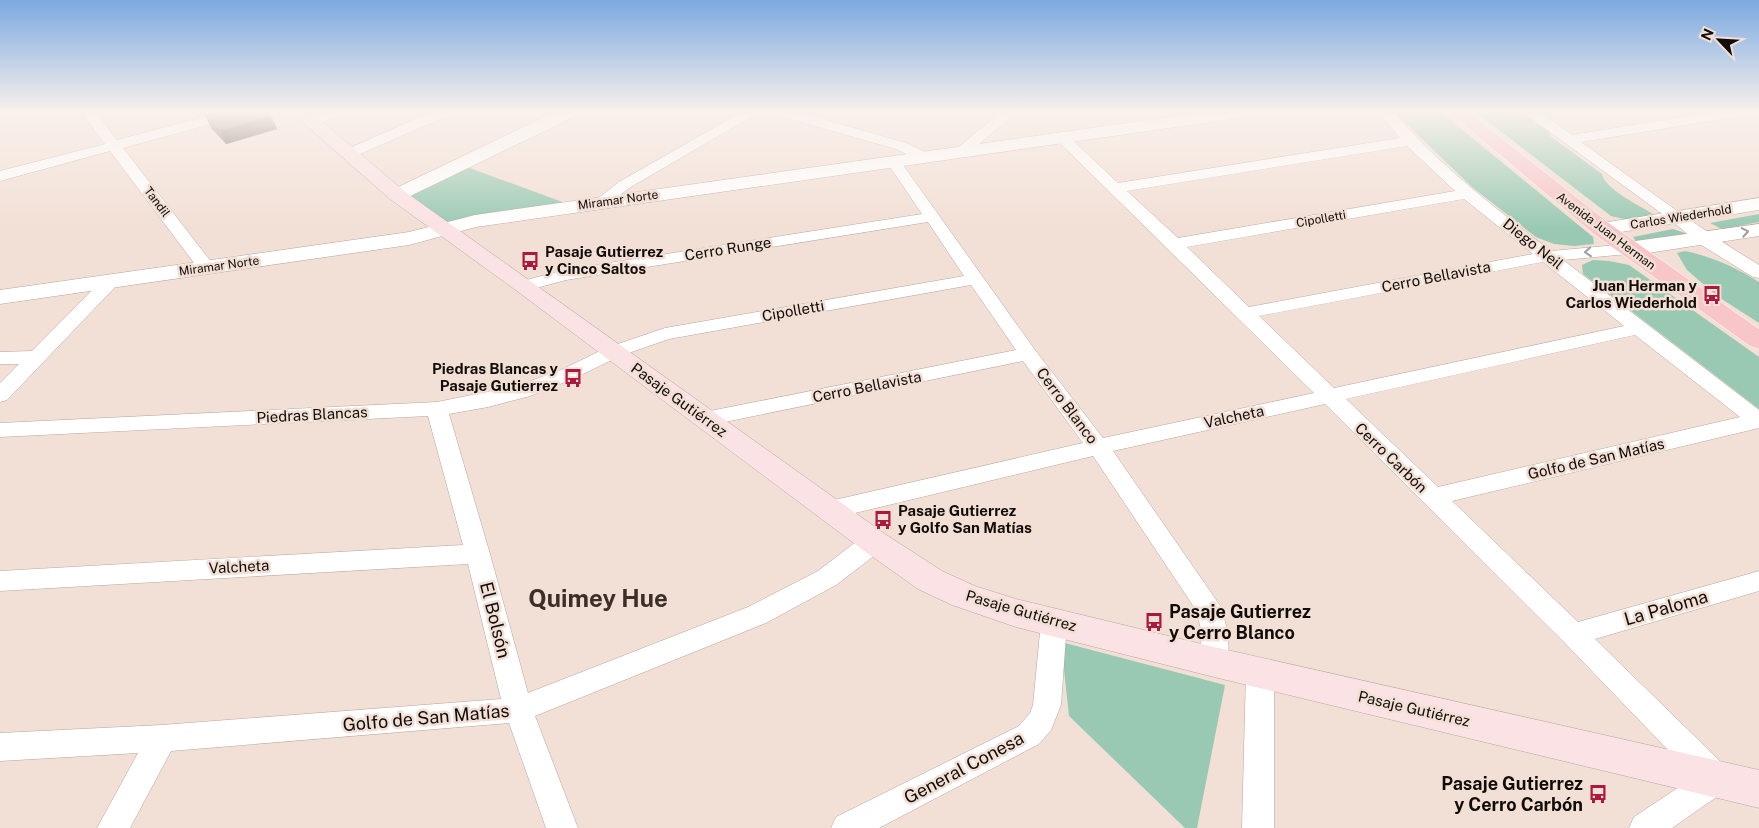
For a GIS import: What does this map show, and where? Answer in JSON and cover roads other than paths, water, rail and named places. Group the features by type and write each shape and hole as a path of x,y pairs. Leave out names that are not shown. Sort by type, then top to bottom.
{"main road":[{"name":"Pasaje Gutiérrez","path":"345,152 397,195 525,286 874,542 930,580 964,596 1016,613 1214,662 1759,789"},
{"name":"Avenida Juan Herman","path":"1506,152 1602,229 1759,341"}],"street":[{"path":"0,176 93,152"},
{"name":"Tandil","path":"118,152 206,267"},
{"path":"348,154 353,152"},
{"path":"397,195 487,152"},
{"path":"600,203 624,185 683,152"},
{"path":"912,152 924,157"},
{"name":"Miramar Norte","path":"0,297 409,238 475,221 962,152"},
{"name":"Cerro Carbón","path":"1076,152 1174,244 1573,634 1717,779"},
{"path":"1114,188 1343,152"},
{"name":"Diego Neil","path":"1421,152 1467,194 1759,420"},
{"path":"1586,152 1678,218 1704,240 1759,273"},
{"name":"Cerro Blanco","path":"893,161 1028,354 1098,447 1208,607 1214,629 1214,662"},
{"name":"Cipolletti","path":"1174,244 1467,194"},
{"name":"Carlos Wiederhold","path":"1602,229 1759,204"},
{"name":"Cerro Runge","path":"525,286 564,275 931,217"},
{"name":"Carlos Wiederhold","path":"1628,248 1704,240 1759,230"},
{"name":"Cerro Bellavista","path":"1245,313 1548,256 1628,248"},
{"name":"Cipolletti","path":"613,352 665,334 975,278"},
{"path":"0,395 110,282"},
{"name":"Valcheta","path":"830,510 1098,447 1639,328"},
{"name":"Piedras Blancas","path":"0,430 437,409 488,400 523,391 568,374 613,352"},
{"name":"Cerro Bellavista","path":"705,419 1028,354"},
{"path":"0,358 36,357"},
{"name":"El Bolsón","path":"437,409 478,554 518,710 562,828"},
{"name":"Golfo de San Matías","path":"1432,497 1759,420"},
{"name":"Golfo de San Matías","path":"0,747 162,738 518,710 756,616 827,578 874,542"},
{"name":"Valcheta","path":"0,581 478,554"},
{"name":"La Paloma","path":"1573,634 1759,581"},
{"name":"General Conesa","path":"848,828 1029,735 1041,721 1047,704 1054,622"},
{"path":"1258,828 1260,673"},
{"path":"113,828 162,738"},
{"path":"1645,828 1717,779"}],"place":[{"name":"Pasaje Gutierrez y Cinco Saltos","path":"530,261"},
{"name":"Juan Herman y Carlos Wiederhold","path":"1712,295"},
{"name":"Piedras Blancas y Pasaje Gutierrez","path":"573,378"},
{"name":"Pasaje Gutierrez y Golfo San Matías","path":"883,520"},
{"name":"Pasaje Gutierrez y Cerro Blanco","path":"1154,622"},
{"name":"Pasaje Gutierrez y Cerro Carbón","path":"1598,794"}],"district":[{"name":"Quimey Hue","path":"598,599"}]}
